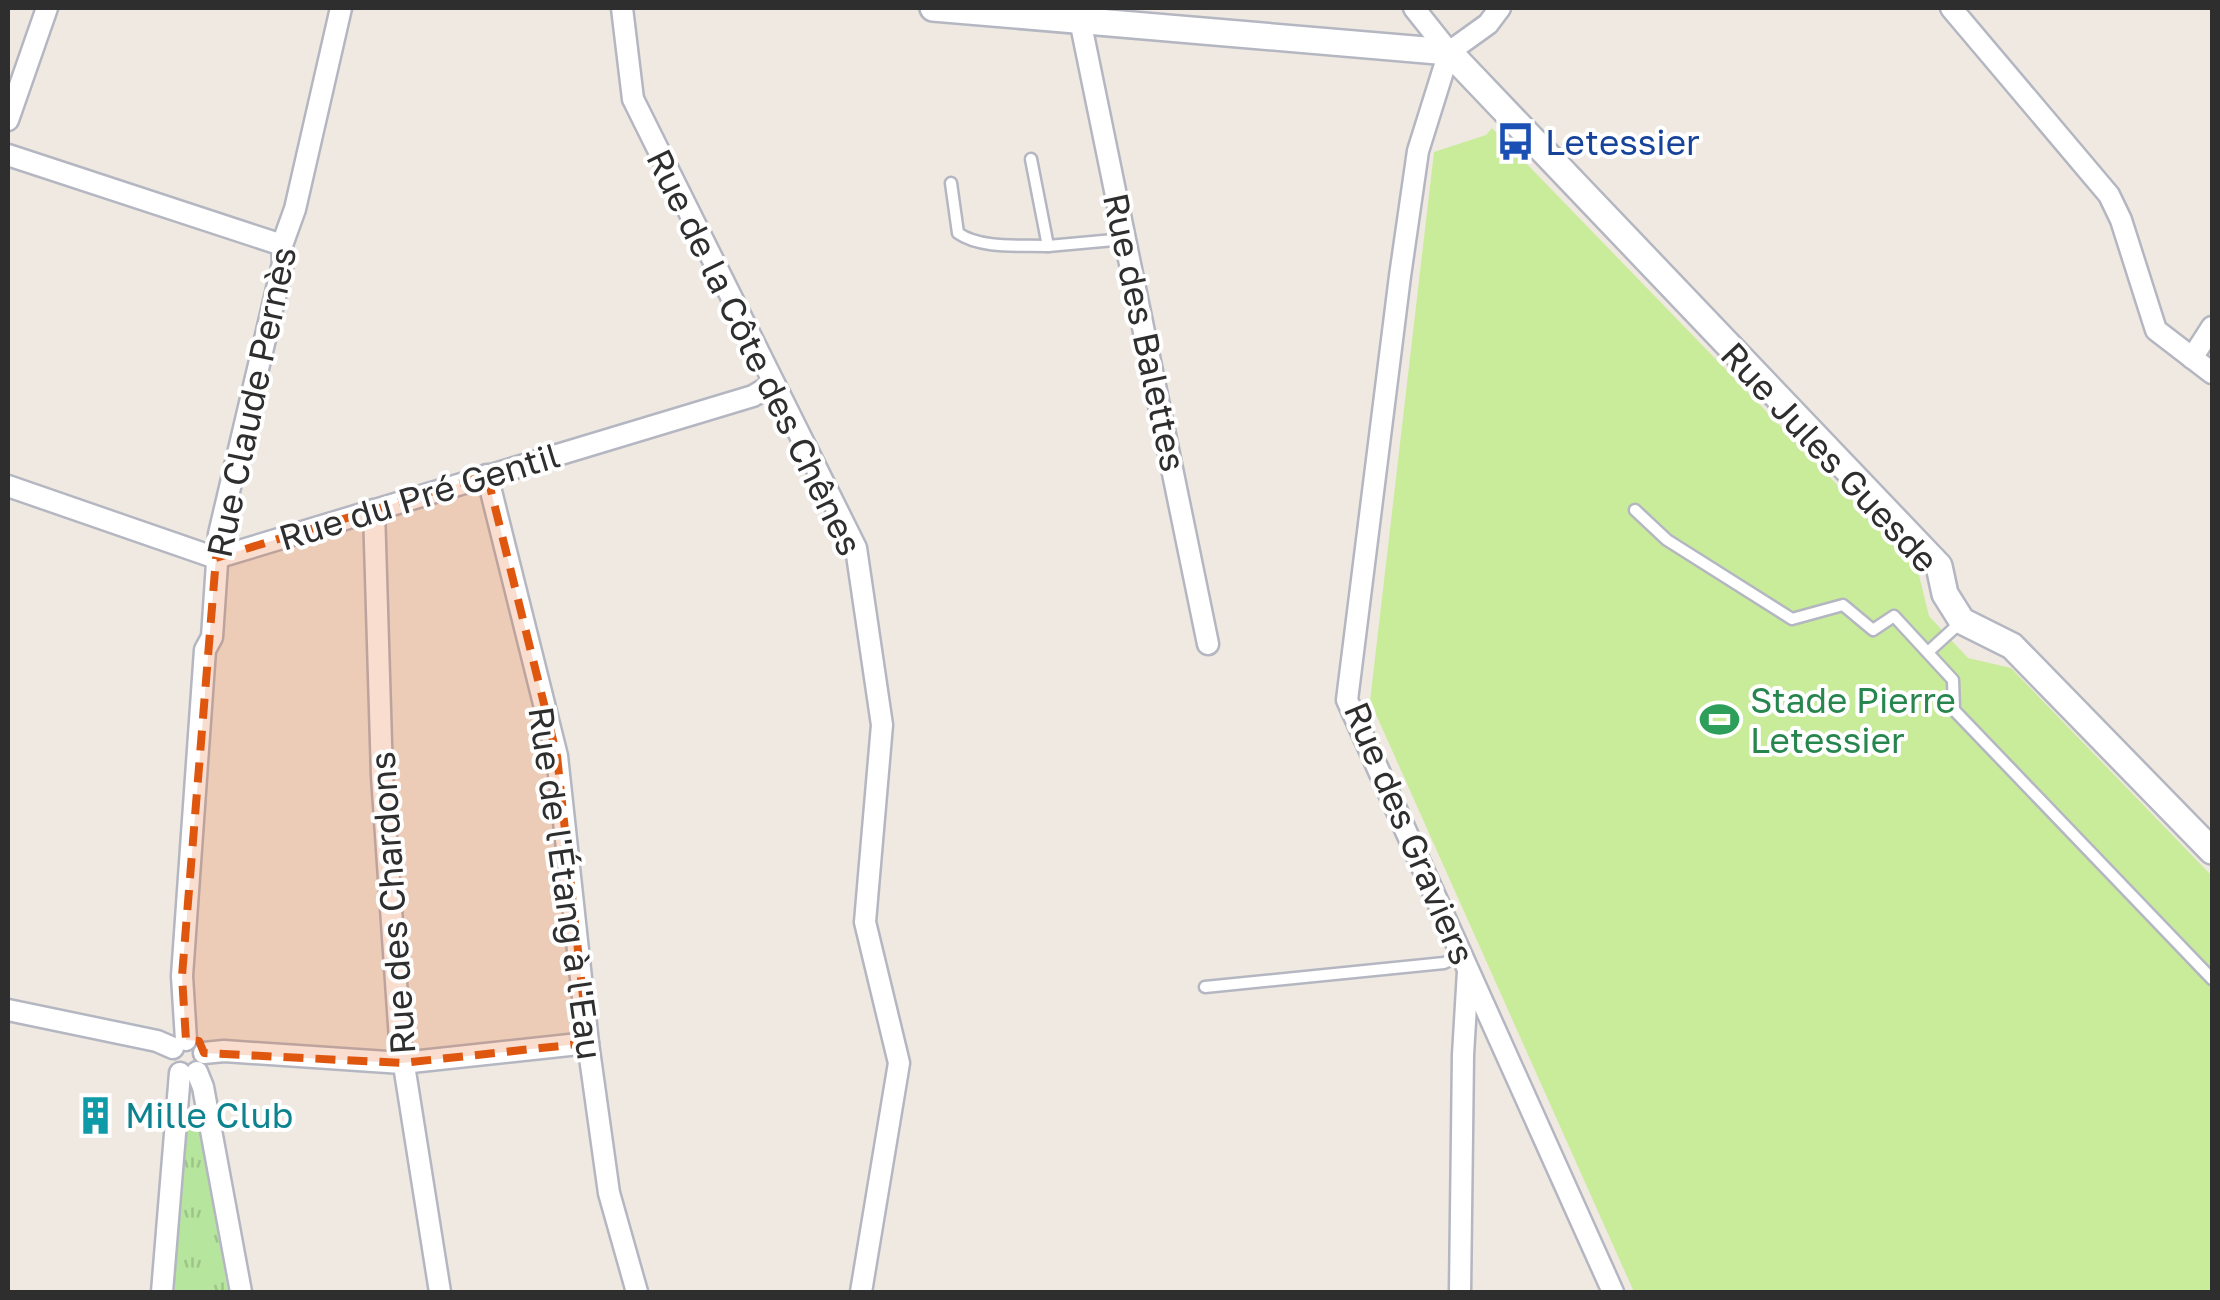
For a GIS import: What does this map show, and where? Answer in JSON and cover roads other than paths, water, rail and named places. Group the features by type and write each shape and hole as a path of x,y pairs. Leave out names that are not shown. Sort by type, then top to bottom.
{"street":[{"path":"8,120 47,8"},
{"name":"Rue Claude Pernès","path":"240,1292 202,1088 194,1066 170,1060 179,1044 205,650 212,637 216,558 283,263 282,245 295,209 341,8"},
{"name":"Rue de la Côte des Chênes","path":"622,8 633,100 856,548 882,725 866,922 899,1063 861,1292"},
{"path":"933,8 1449,52 1488,24 1500,8"},
{"path":"1414,8 1449,52"},
{"path":"1951,8 2108,195 2121,220 2156,330 2212,374"},
{"name":"Rue des Balettes","path":"1080,20 1208,644"},
{"name":"Rue Jules Guesde","path":"1449,52 1939,566 1945,594 1962,621"},
{"name":"Rue des Graviers","path":"1449,52 1418,151 1347,700 1612,1292"},
{"path":"8,155 282,245"},
{"path":"2192,358 2212,327"},
{"name":"Rue du Pré Gentil","path":"216,558 753,396 773,384"},
{"name":"Rue de l'Étang à l'Eau","path":"486,475 557,756 608,1193 637,1292"},
{"path":"8,486 216,558"},
{"name":"Rue des Chardons","path":"374,510 382,776 402,1062 440,1292"},
{"path":"1962,621 2012,646 2212,851"},
{"path":"1460,1292 1465,962"},
{"path":"8,1010 157,1041 195,1042 162,1292"},
{"path":"194,1066 224,1050 402,1062 588,1043"}],"lane":[{"path":"1031,159 1048,246"},
{"path":"952,183 958,233 962,236 1010,245 1048,246 1126,239"},
{"path":"1635,510 1667,540 1792,619 1843,605 1873,630 1894,616 1953,680 1954,710 2212,979"},
{"path":"1928,652 1962,621"},
{"path":"1205,987 1465,962"}],"place":[{"name":"Letessier","path":"1515,142"},
{"name":"Stade Pierre Letessier","path":"1720,720"},
{"name":"Mille Club","path":"95,1115"}]}
